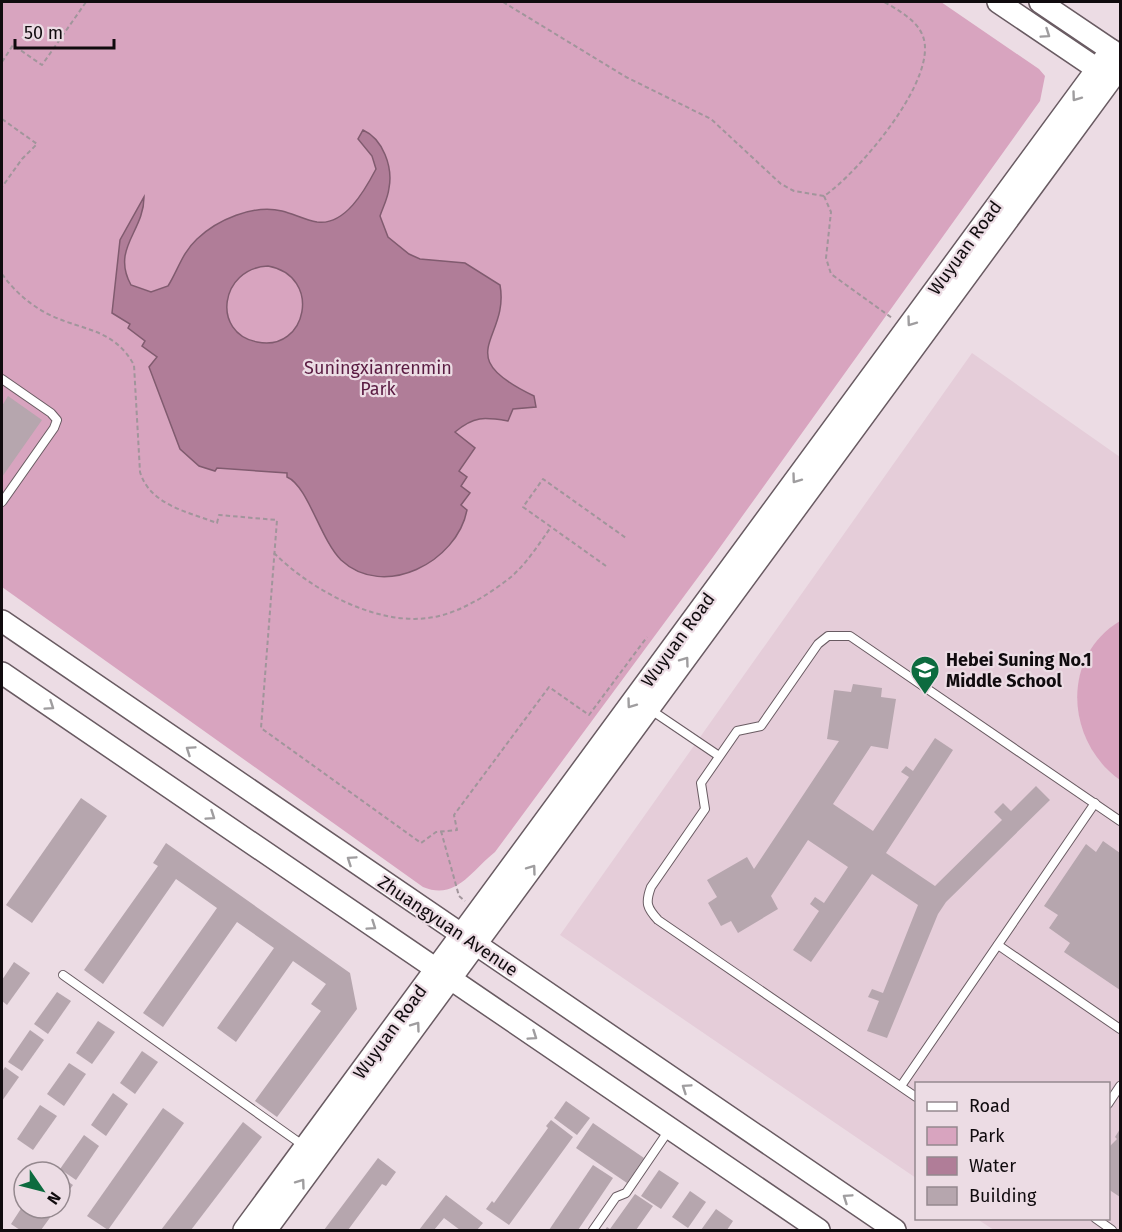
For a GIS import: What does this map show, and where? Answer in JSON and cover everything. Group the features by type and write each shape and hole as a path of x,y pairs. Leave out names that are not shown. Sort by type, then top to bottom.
{"main road":[{"path":"998,2 1114,68"},
{"path":"1040,2 1114,68"},
{"name":"Wuyuan Road","path":"469,940 479,911 906,329 1114,68"},
{"name":"Wuyuan Road","path":"244,1230 306,1147 650,709 1114,68"},
{"name":"Zhuangyuan Avenue","path":"2,621 895,1230"},
{"path":"2,673 819,1230"},
{"name":"Wuyuan Road","path":"266,1230 443,974"}],"lane":[{"path":"2,379 51,412 57,420 54,428 2,502"},
{"path":"915,1095 658,920 647,909 646,900 651,887 705,809 701,783 737,731 761,726 818,644 828,636 850,636 1120,820"},
{"path":"650,709 719,756"},
{"path":"901,1086 1095,803"},
{"path":"998,945 1120,1029"},
{"path":"63,975 306,1147"},
{"path":"1110,1101 1120,1086"},
{"path":"593,1230 616,1197 626,1193 670,1129"},
{"path":"1098,1220 1113,1230"}],"path":[{"path":"2,62 13,45 42,65 86,2"},
{"path":"503,2 626,77 711,119 781,184 794,191 824,196 841,184 882,136 902,107 923,68 926,49 922,34 913,22 884,2"},
{"path":"2,119 37,144 22,159 2,187"},
{"path":"824,196 831,212 826,258 831,274 906,329"},
{"path":"2,274 26,301 52,316 100,331 128,353 134,365 140,472 151,492 165,502 217,523 219,515 277,520 261,728 421,843 427,836 441,831 458,830 454,815 549,687 589,715 647,637"},
{"path":"2,284 5,279"},
{"path":"606,566 523,507 543,479 626,538"},
{"path":"274,553 310,582 354,607 373,614 420,618 439,616 488,593 524,563 551,527"},
{"path":"441,831 459,896 479,911"}],"shaded area":[{"name":"Hebei Suning No.1 Middle School","path":"972,353 1120,457 1120,1230 994,1230 979,1220 1110,1220 1110,1082 915,1082 915,1177 560,935"}],"green space":[{"name":"Suningxianrenmin Park","path":"2,2 941,2 1039,69 1045,76 1040,101 713,557 495,852 463,882 445,890 435,890 423,887 2,587"},
{"path":"1120,621 1120,780 1102,764 1089,744 1080,722 1077,700 1079,677 1087,656 1101,637"}],"water":[{"path":"363,130 370,134 381,147 388,163 389,188 380,216 388,237 409,254 420,259 465,263 500,285 501,304 488,346 488,357 494,369 508,382 534,396 536,407 513,409 508,421 474,420 455,432 475,448 459,471 467,477 461,486 470,493 461,505 467,510 460,529 449,545 434,559 416,570 397,575 377,576 358,571 341,560 308,502 294,482 287,477 287,473 217,468 215,471 199,466 180,449 149,367 157,357 142,346 145,341 128,328 130,324 112,313 120,240 144,197 143,209 126,250 125,261 131,285 151,292 168,286 184,256 197,239 236,215 271,209 308,220 327,222 345,213 360,196 376,169 372,156 358,139","holes":["268,266 285,273 297,284 302,297 302,312 297,325 288,336 274,342 257,342 242,336 233,327 228,315 227,301 231,289 240,277 252,269"]}],"building":[{"path":"8,396 42,420 2,477 2,406"},
{"path":"853,684 882,688 881,697 896,699 888,749 871,746 833,804 873,831 909,777 901,772 906,766 913,771 935,738 953,750 886,853 935,886 1002,820 994,812 1003,803 1011,811 1036,786 1050,800 946,902 938,914 887,1038 867,1031 879,1001 868,997 872,989 883,993 918,905 872,874 811,962 793,950 819,911 810,904 815,897 824,903 848,867 808,840 771,896 778,909 738,933 731,921 721,926 708,903 717,897 707,880 747,857 754,869 839,741 827,739 834,690 851,692"},
{"path":"81,798 107,816 32,923 6,905"},
{"path":"1103,841 1120,853 1120,990 1064,952 1070,943 1049,928 1058,915 1044,906 1086,844 1096,852"},
{"path":"166,843 350,973 357,1009 277,1117 255,1101 321,1011 311,1004 326,984 293,961 236,1042 217,1028 274,948 237,922 163,1027 143,1013 217,908 176,879 103,984 84,970 158,866 153,863"},
{"path":"14,962 30,973 7,1005 2,1001 2,980"},
{"path":"57,992 71,1001 48,1034 34,1024"},
{"path":"98,1021 115,1032 92,1064 76,1053"},
{"path":"30,1030 44,1040 22,1071 8,1062"},
{"path":"142,1051 158,1062 135,1094 120,1083"},
{"path":"69,1063 86,1074 64,1106 47,1094"},
{"path":"5,1067 19,1077 2,1101 2,1072"},
{"path":"113,1093 128,1104 106,1136 91,1125"},
{"path":"566,1101 590,1118 577,1135 554,1118"},
{"path":"40,1105 57,1116 33,1150 17,1139"},
{"path":"163,1108 184,1123 108,1230 87,1216"},
{"path":"551,1120 573,1137 509,1225 486,1209 492,1201 494,1203 548,1128 546,1126"},
{"path":"243,1122 262,1137 191,1230 161,1230"},
{"path":"593,1123 644,1158 627,1183 576,1148"},
{"path":"1120,1129 1120,1197 1110,1190 1110,1146 1117,1139 1115,1137"},
{"path":"84,1135 99,1146 76,1180 72,1177 72,1160 66,1160"},
{"path":"378,1158 396,1172 386,1186 382,1184 348,1230 324,1230"},
{"path":"593,1165 613,1178 578,1230 549,1230"},
{"path":"659,1170 679,1183 661,1209 641,1196"},
{"path":"690,1191 706,1202 688,1228 672,1217"},
{"path":"635,1194 653,1206 636,1230 605,1230 607,1227 610,1229"},
{"path":"446,1195 483,1223 477,1230 460,1230 444,1218 434,1230 419,1230"},
{"path":"716,1209 733,1221 727,1230 701,1230"},
{"path":"14,1220 48,1220 41,1230 20,1230 11,1224"}],"place":[{"name":"Hebei Suning No.1 Middle School","path":"925,696"}]}
